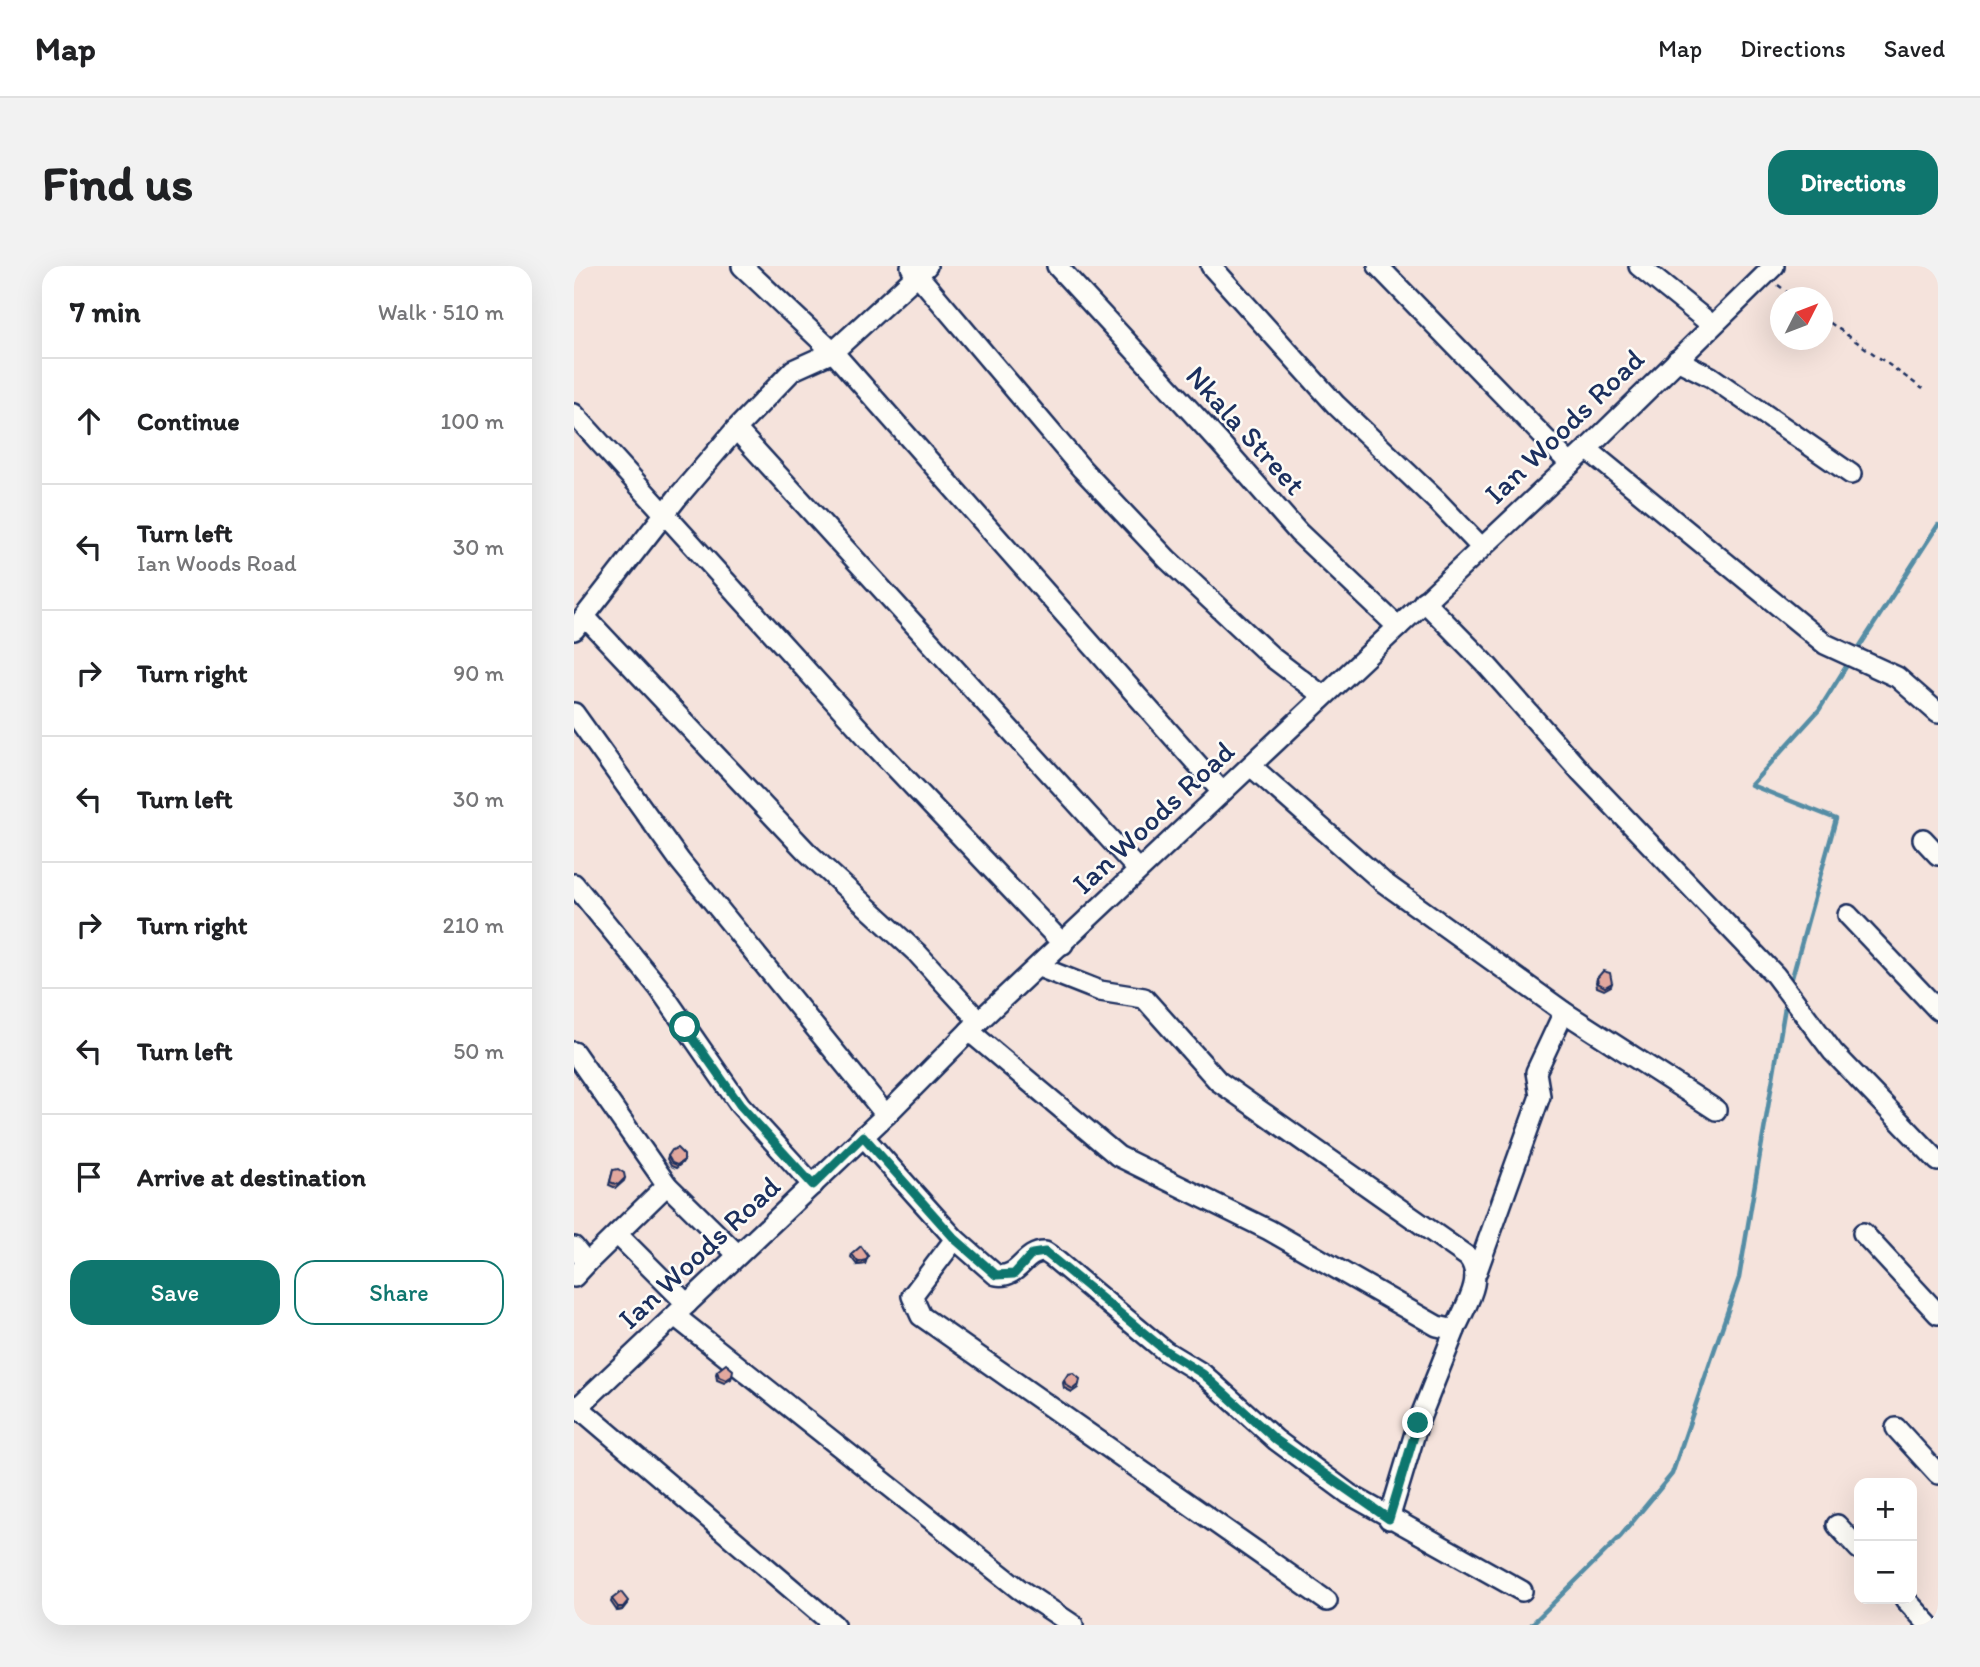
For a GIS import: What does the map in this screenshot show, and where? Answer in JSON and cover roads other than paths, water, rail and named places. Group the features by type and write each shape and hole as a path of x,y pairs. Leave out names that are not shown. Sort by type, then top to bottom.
{"street":[{"path":"742,266 832,352 1222,792"},
{"name":"Nkala Street","path":"1057,266 1298,532 1398,626"},
{"path":"1211,266 1336,405 1481,547"},
{"path":"1378,266 1570,464"},
{"path":"1639,266 1712,325"},
{"path":"1324,696 1273,658 1167,559 1082,469 919,269 832,352 793,370 736,429 580,624 781,825 917,953 974,1026 1118,1156 1269,1230 1424,1319 1455,1330"},
{"name":"Ian Woods Road","path":"576,1409 886,1115 974,1026 1138,870 1587,449 1769,271"},
{"path":"1677,360 1711,377 1851,474"},
{"path":"574,414 874,745 1063,944"},
{"path":"736,429 1138,870"},
{"path":"1587,449 1825,644 1897,677 1938,713"},
{"path":"1424,601 1484,662 1581,772 1756,955 1794,998 1833,1052 1938,1161"},
{"path":"574,713 680,861 886,1115"},
{"path":"1251,766 1383,882 1564,1012 1716,1110"},
{"path":"1923,839 1938,855"},
{"path":"574,884 659,988 740,1105 813,1185"},
{"path":"1848,915 1938,1010"},
{"path":"1039,967 1100,991 1144,998 1217,1082 1468,1256 1476,1270 1477,1280 1409,1447 1389,1519"},
{"path":"1476,1270 1540,1096 1536,1072 1564,1012"},
{"path":"574,1052 667,1185 738,1255"},
{"path":"863,1136 955,1239 996,1275 1014,1274 1032,1254 1045,1252 1166,1351 1203,1374 1276,1440 1389,1519 1522,1591"},
{"path":"574,1247 580,1270 667,1185"},
{"path":"1863,1233 1938,1314"},
{"path":"617,1234 681,1310 948,1534 1019,1589 1073,1625"},
{"path":"955,1239 912,1296 921,1316 1327,1601"},
{"path":"576,1409 834,1625"},
{"path":"1896,1428 1938,1474"},
{"path":"1837,1525 1854,1544"},
{"path":"1910,1604 1929,1625"}],"waterway":[{"path":"1856,652 1938,525"},
{"path":"1790,985 1836,819 1751,785 1819,710 1849,662"},
{"path":"1531,1625 1620,1537 1672,1474 1739,1278 1786,1001"}]}
